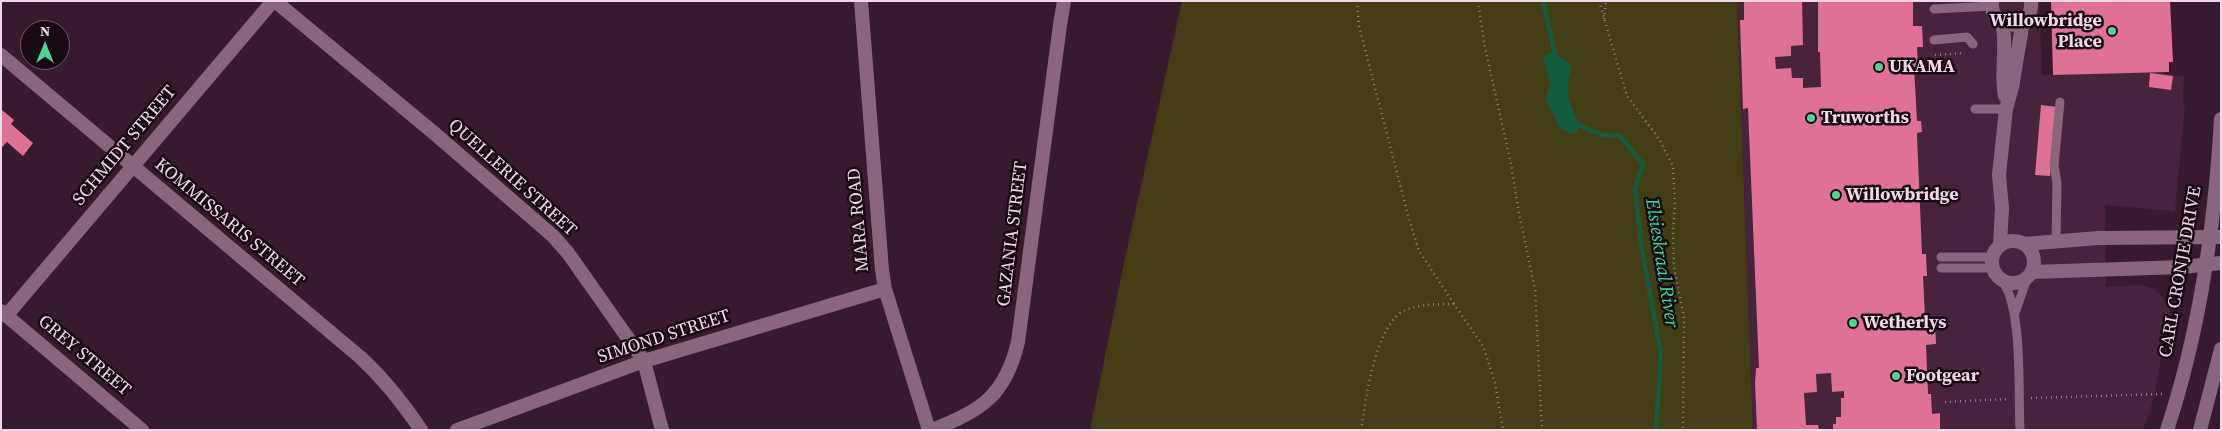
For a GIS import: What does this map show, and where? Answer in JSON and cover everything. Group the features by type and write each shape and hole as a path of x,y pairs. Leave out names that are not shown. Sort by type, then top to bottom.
{"street":[{"name":"SCHMIDT STREET","path":"4,314 274,1"},
{"name":"QUELLERIE STREET","path":"274,1 434,133 553,236 568,254 644,361 662,430"},
{"name":"MARA ROAD","path":"861,1 879,250 885,288 931,430"},
{"name":"GAZANIA STREET","path":"931,430 960,419 981,406 995,394 1006,380 1014,360 1064,1"},
{"path":"1992,4 1994,14 2002,22 2010,25 2023,21 2030,13 2031,1"},
{"path":"2023,21 2012,88 2006,105 1999,174 2002,208 1995,256 1996,275 2003,282 2015,284 2030,276 2221,263"},
{"path":"2002,22 2004,41 2003,87 2006,105"},
{"name":"KOMMISSARIS STREET","path":"1,55 360,358 381,377 421,430"},
{"name":"CARL CRONJE DRIVE","path":"2167,430 2188,354 2206,265 2215,237 2221,119"},
{"path":"2002,208 2022,243 2031,250 2034,259 2030,276"},
{"path":"1995,256 2012,241 2022,243 2098,238 2215,237"},
{"name":"SIMOND STREET","path":"457,430 644,361 885,288"},
{"name":"GREY STREET","path":"4,314 142,430"},
{"path":"2200,430 2221,349"}],"lane":[{"path":"1934,9 1992,4"},
{"path":"1934,40 1968,38 1974,44"},
{"path":"2056,241 2057,183 2054,166 2060,102"},
{"path":"1975,109 2006,105"},
{"path":"1941,257 1995,256"},
{"path":"1941,268 1995,256"},
{"path":"2015,313 2030,276"},
{"path":"2003,282 2008,290 2015,313 2020,430"}],"path":[{"path":"1357,1 1359,26 1419,251 1483,346 1495,383 1503,430"},
{"path":"1478,1 1484,43 1511,164 1535,289 1542,430"},
{"path":"1599,1 1627,96 1659,140 1673,166 1675,206 1673,229 1674,260 1684,317 1683,430"},
{"path":"1604,21 1606,1"},
{"path":"1361,430 1378,349 1390,323 1406,309 1431,304 1454,304"},
{"path":"1945,402 2163,394"}],"shaded area":[{"path":"1182,1 1737,1 1753,430 1090,430 1124,263"},
{"path":"1737,1 2039,1 2042,75 2150,72 2184,76 2183,103 2185,103 2175,211 2105,205 2106,287 2143,285 2154,289 2168,302 2170,312 2153,401 2143,430 1753,430"},
{"path":"1552,52 1571,64 1568,95 1580,126 1577,132 1571,134 1560,128 1545,100 1550,83 1543,58"}],"building":[{"name":"Willowbridge","path":"1744,1 1802,1 1803,45 1791,46 1791,56 1775,57 1776,69 1791,68 1792,78 1803,78 1803,88 1821,87 1820,52 1818,52 1818,1 1913,1 1913,26 1922,26 1923,47 1917,47 1918,67 1914,67 1917,121 1921,121 1922,132 1917,133 1917,136 1922,254 1926,254 1927,276 1923,276 1925,318 1935,317 1936,344 1926,345 1928,394 1931,394 1932,414 1940,413 1940,430 1833,430 1833,424 1836,424 1836,417 1841,417 1841,398 1844,398 1844,391 1832,392 1831,373 1816,374 1817,392 1804,393 1806,425 1818,425 1819,430 1757,430 1755,383 1756,368 1759,368 1748,108 1743,109 1740,20 1744,20"},
{"name":"Willowbridge Place","path":"2051,1 2170,1 2173,62 2169,62 2169,72 2053,75"},
{"path":"2150,73 2173,76 2171,90 2149,87"},
{"path":"2041,105 2057,107 2050,176 2035,175"},
{"path":"2,110 14,120 11,124 33,143 23,156 7,142 1,148"}],"waterway":[{"name":"Elsieskraal River","path":"1543,1 1556,58"},
{"name":"Elsieskraal River","path":"1575,124 1603,135 1620,136 1643,164 1635,189 1642,250 1661,353 1656,430"}],"place":[{"name":"Willowbridge Place","path":"2112,31"},
{"name":"UKAMA","path":"1879,67"},
{"name":"Truworths","path":"1811,118"},
{"name":"Willowbridge","path":"1836,195"},
{"name":"Wetherlys","path":"1853,323"},
{"name":"Footgear","path":"1896,376"}]}
